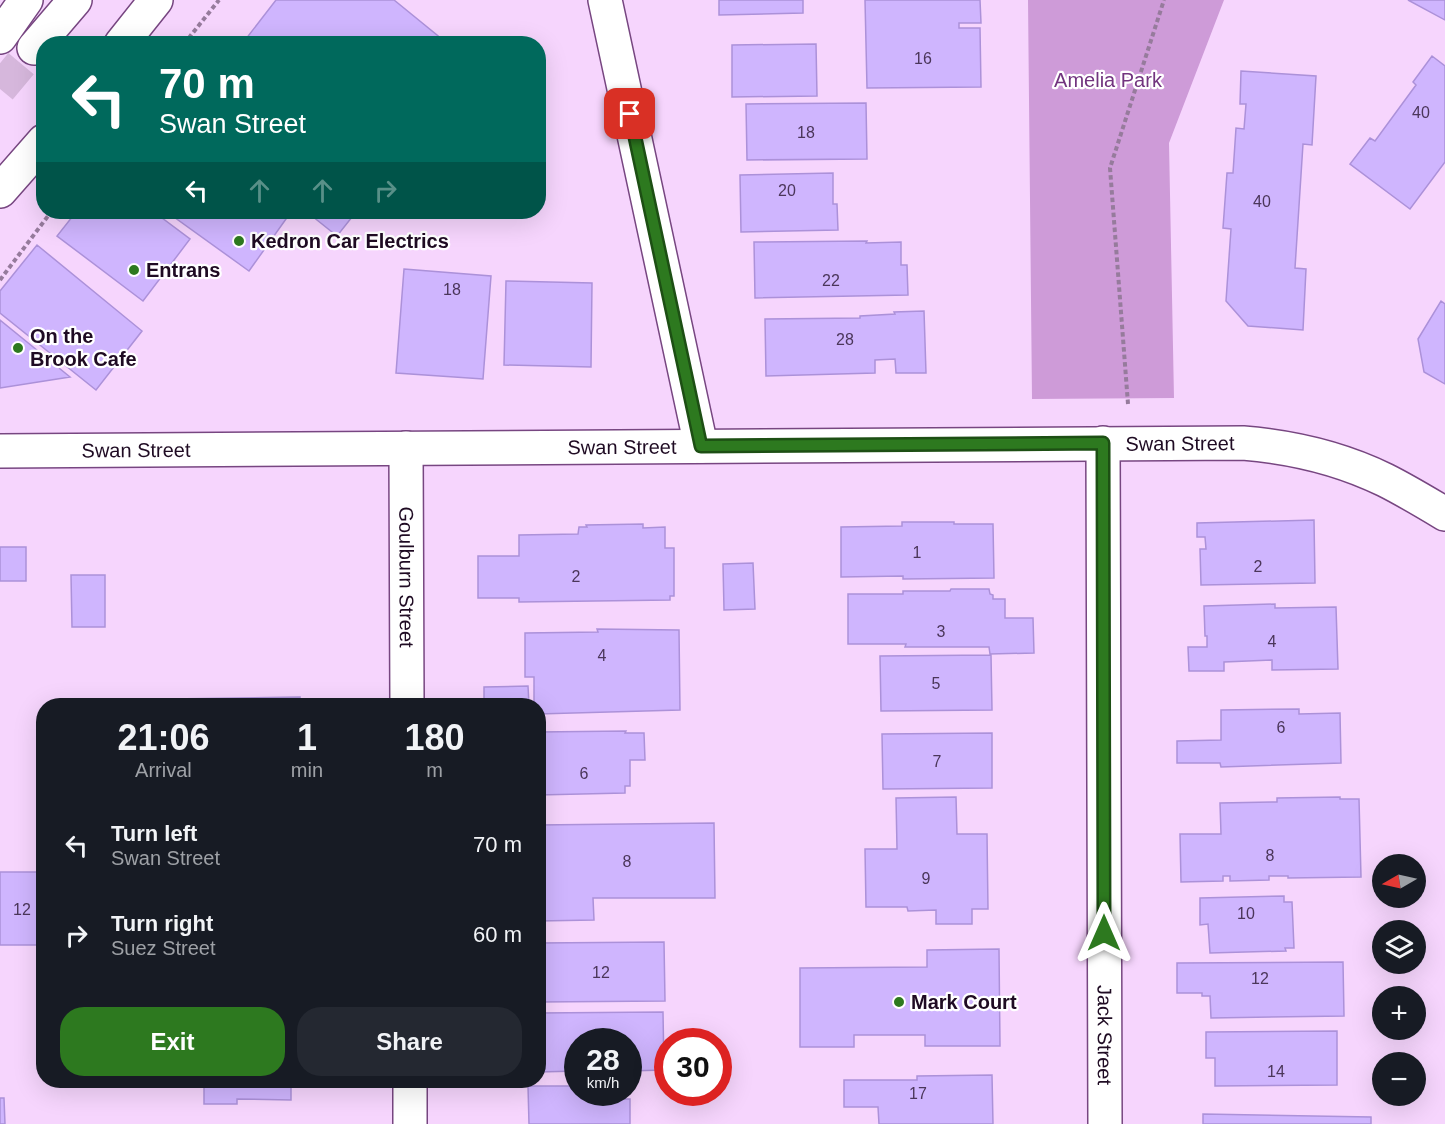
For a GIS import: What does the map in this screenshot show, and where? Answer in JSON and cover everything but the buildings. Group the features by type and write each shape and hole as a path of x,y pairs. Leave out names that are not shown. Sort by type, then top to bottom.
{"main road":[{"path":"0,37 26,0"},
{"path":"44,36 75,0"},
{"path":"127,36 156,0"},
{"path":"605,0 701,446"},
{"path":"0,191 36,150"},
{"name":"Swan Street","path":"0,451 1243,442 1317,454 1384,479 1445,514"},
{"name":"Jack Street","path":"1104,1124 1117,443"},
{"name":"Goulburn Street","path":"406,448 407,698"},
{"path":"410,1088 410,1124"}],"path":[{"path":"190,36 219,0"},
{"path":"1117,443 1127,387 1110,168 1164,0"},
{"path":"0,280 46,219"}],"green space":[{"name":"Amelia Park","path":"1028,0 1224,0 1169,143 1174,398 1032,399"}],"tunnel":[{"path":"0,89 34,48"}],"place":[{"name":"Kedron Car Electrics","path":"239,241"},
{"name":"Entrans","path":"134,270"},
{"name":"On the Brook Cafe","path":"18,348"},
{"name":"Mark Court","path":"899,1002"}],"route":[{"path":"630,114 701,446 1103,443 1104,933"}]}
